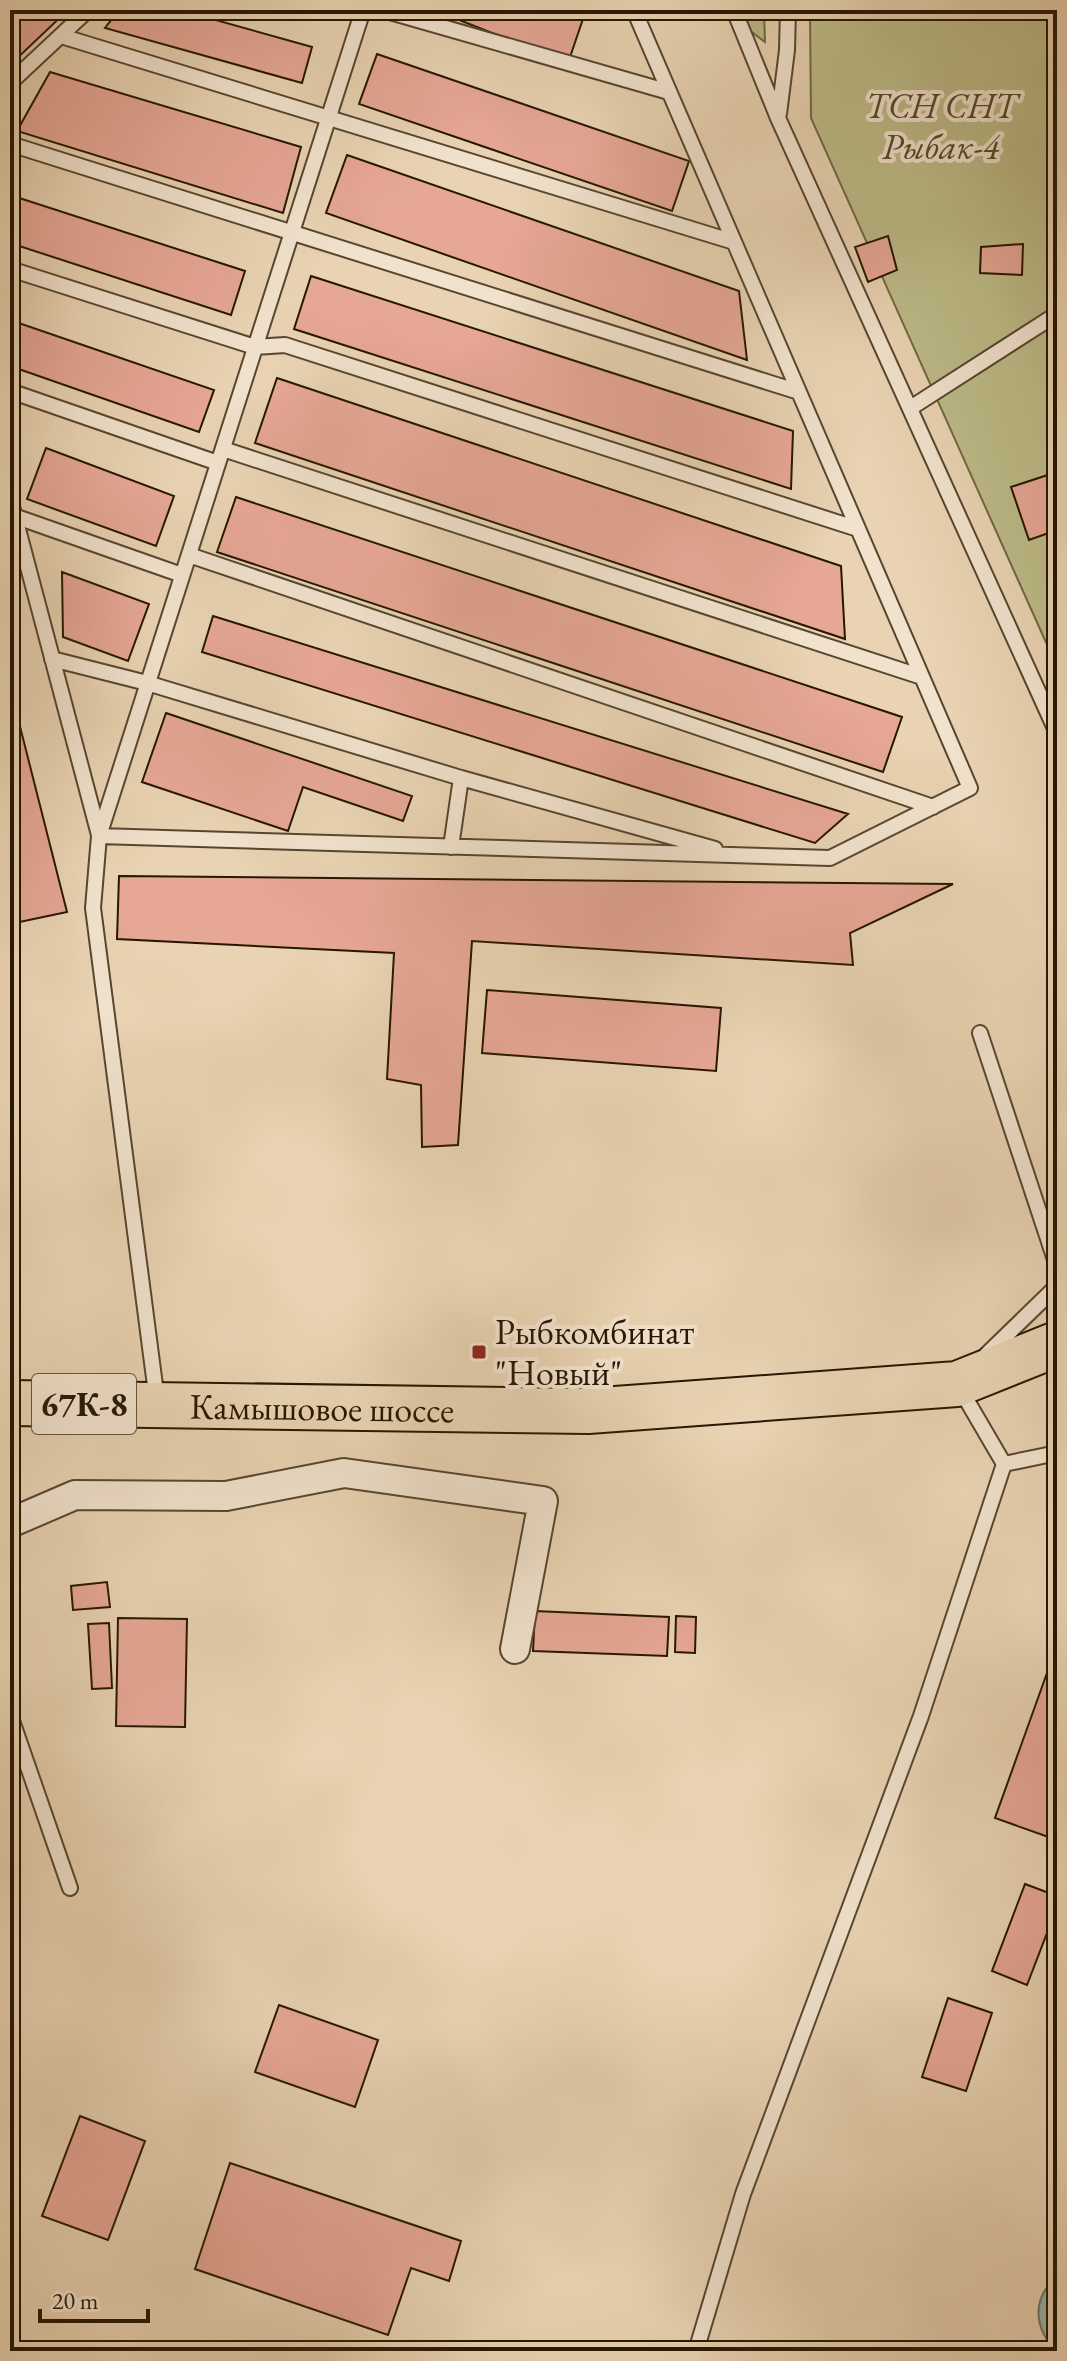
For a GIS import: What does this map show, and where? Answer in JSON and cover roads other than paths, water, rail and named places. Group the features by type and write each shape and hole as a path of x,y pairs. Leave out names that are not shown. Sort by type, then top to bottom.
{"main road":[{"name":"Камышовое шоссе","path":"10,1403 588,1411 957,1384 1057,1344"}],"street":[{"path":"10,1523 75,1495 226,1496 344,1473 543,1501 515,1649"}],"lane":[{"path":"10,83 88,10"},
{"path":"158,1405 93,908 99,836 363,10"},
{"path":"383,10 669,92"},
{"path":"99,836 830,858 970,788 634,10"},
{"path":"734,10 778,118 912,407 1057,733"},
{"path":"778,118 787,50 788,10"},
{"path":"61,36 734,242"},
{"path":"10,144 799,392"},
{"path":"10,269 255,347 285,345 858,529"},
{"path":"912,407 1057,314"},
{"path":"10,391 922,677"},
{"path":"10,499 99,836"},
{"path":"14,516 182,575"},
{"path":"189,555 933,807"},
{"path":"52,659 147,683 461,778 739,855"},
{"path":"451,847 461,778"},
{"path":"696,2351 743,2194 921,1716 1004,1464 957,1384 1056,1287 1056,1263 980,1033"},
{"path":"1004,1464 1057,1453"},
{"path":"10,1715 70,1888"}],"place":[{"name":"Рыбкомбинат \"Новый\"","path":"479,1352"}],"park label":[{"name":"ТСН СНТ Рыбак-4","path":"941,126"}]}
